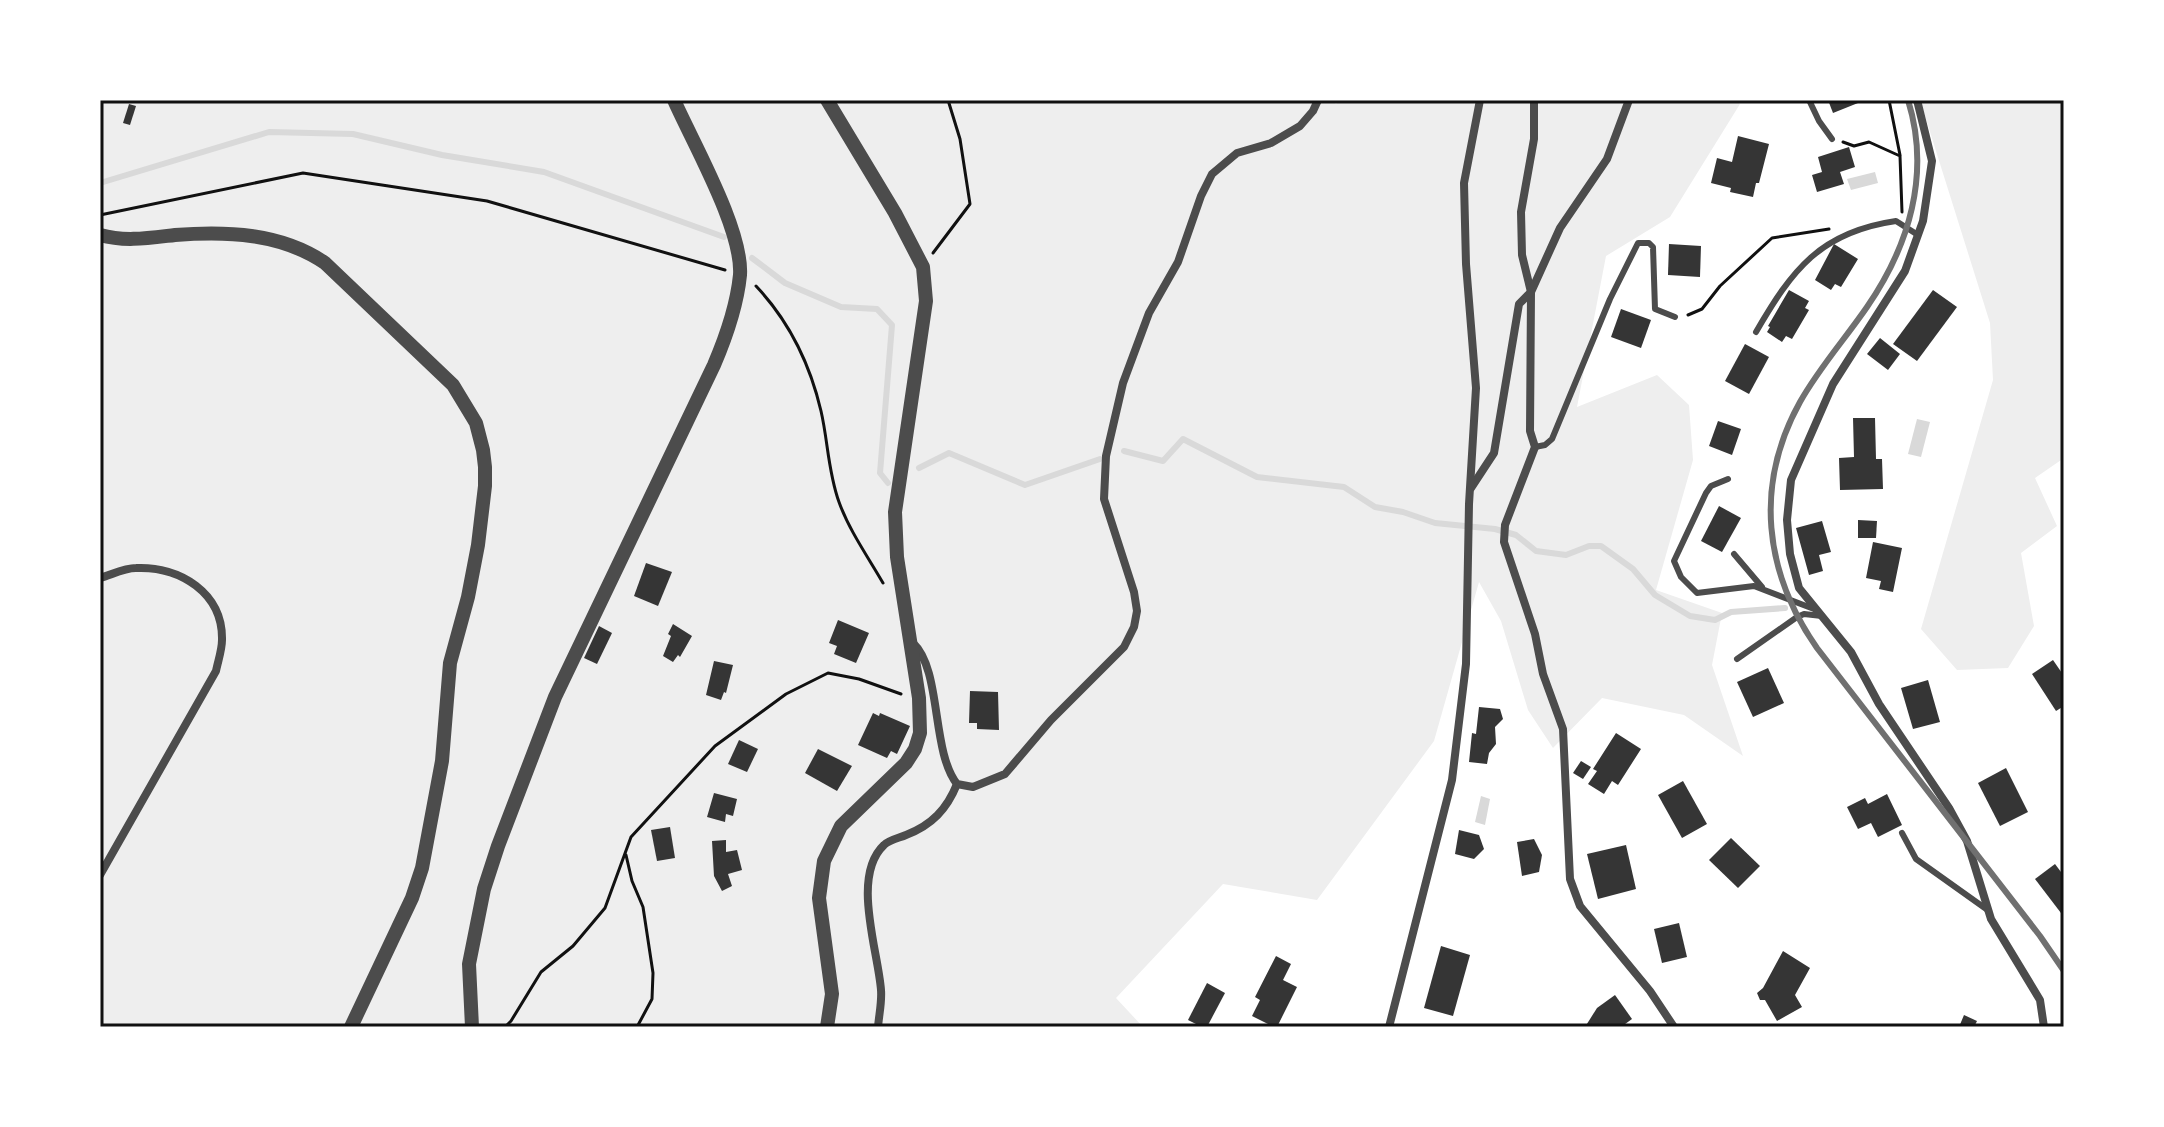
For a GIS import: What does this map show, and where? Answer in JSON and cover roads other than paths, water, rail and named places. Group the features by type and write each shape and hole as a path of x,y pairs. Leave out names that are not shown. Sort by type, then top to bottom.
{"street":[{"path":"472,1027 469,964 484,889 498,846 555,697 714,365 724,340 740,274 727,218 674,100"},
{"path":"827,100 895,213 923,267 926,301 895,512 897,557 919,698 920,733 915,749 891,779 853,811 841,826 824,861 819,898 832,994 827,1027"},
{"path":"909,640 921,650 937,709 947,768 957,784 973,787 1005,774 1062,709 1124,647 1134,627 1135,602 1104,499 1106,456 1123,383 1149,313 1178,262 1212,174 1237,153 1271,143 1300,126 1318,100"},
{"path":"1389,1027 1452,780 1466,664 1469,504 1476,388 1466,264 1464,183 1480,100"},
{"path":"1534,100 1534,139 1521,212 1522,255 1531,292 1530,431 1535,447 1505,525 1504,542 1535,634 1543,674 1563,729 1570,879 1580,906 1650,991 1674,1027"},
{"path":"1470,489 1494,453 1519,304 1531,292 1560,228 1607,159 1629,100"},
{"path":"1917,100 1932,161 1923,221 1905,271 1833,384 1791,480 1787,520 1790,554 1799,588 1851,652 1879,704 1949,808 1967,841 1989,911 2040,1000 2044,1027"},
{"path":"100,235 130,239 179,235 248,236 284,241 312,254 447,379 463,398 481,435 485,486 478,545 450,663 442,761 426,853 412,898 351,1027"},
{"path":"100,578 133,568 165,568 188,579 210,599 218,614 222,641 216,671 100,875"},
{"path":"878,1027 881,993 867,888 871,863 885,843 917,830 934,819 949,804 957,784"}],"lane":[{"path":"1809,100 1832,139"},
{"path":"1756,332 1778,294 1800,266 1836,238 1877,223 1896,221 1918,235"},
{"path":"1535,447 1545,445 1552,439 1610,299 1638,243 1649,243 1653,247 1655,309 1675,317"},
{"path":"1728,479 1711,486 1706,493 1674,561 1681,577 1697,593 1754,586 1820,613"},
{"path":"1734,554 1765,589"},
{"path":"1737,659 1797,617 1820,613"},
{"path":"1902,833 1916,859 1989,911"}],"waterway":[{"path":"100,183 269,132 353,134 442,155 544,172 724,237"},
{"path":"752,258 785,283 841,307 877,309 892,325 880,473 888,483"},
{"path":"1124,451 1163,461 1183,439 1257,477 1344,487 1375,507 1435,523 1495,529 1516,535 1536,551 1566,555 1589,546 1601,546 1633,569 1655,595 1690,616 1715,620 1731,612 1785,608"},
{"path":"919,468 949,453 1025,485 1100,459"}],"railway":[{"path":"1908,100 1917,155 1912,208 1882,284 1807,389 1785,433 1771,496 1771,528 1776,559 1799,619 1817,648 2064,971"}]}
